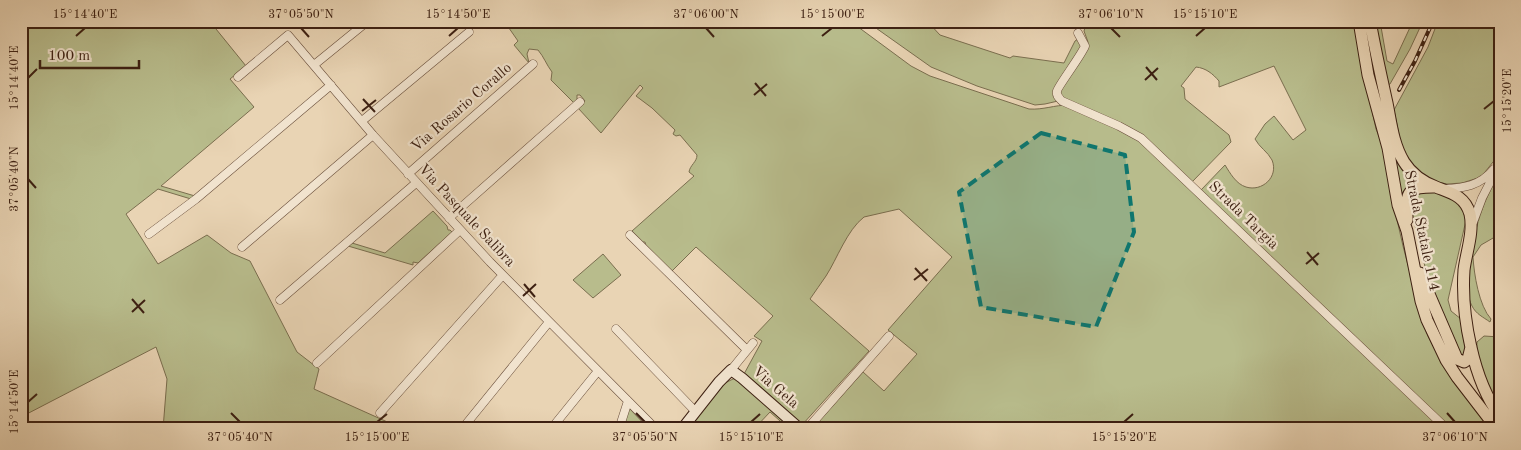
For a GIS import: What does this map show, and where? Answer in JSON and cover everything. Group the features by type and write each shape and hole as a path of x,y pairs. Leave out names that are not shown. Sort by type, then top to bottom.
{"main road":[{"name":"Strada Statale 114","path":"1359,21 1368,75 1388,148 1398,205 1407,231 1421,301 1438,345 1457,377 1497,429"},
{"name":"Strada Statale 114","path":"1370,21 1394,140 1398,151 1414,174 1439,188 1453,192 1464,202 1470,216 1464,280 1471,346 1483,387 1500,416"},
{"path":"1407,231 1407,198 1409,194 1416,188 1439,188"},
{"path":"1413,258 1457,359 1464,362 1468,359 1471,346"}],"street":[{"path":"314,65 368,21"},
{"path":"362,121 469,32"},
{"name":"Strada Targia","path":"1078,33 1085,46 1076,63 1058,88 1056,93 1058,97 1062,101 1141,138 1447,429"},
{"name":"Via Pasquale Salibra","path":"238,77 288,34 373,135 502,276 656,429"},
{"name":"Via Rosario Corallo","path":"408,174 534,64"},
{"path":"150,234 196,199 331,85"},
{"path":"449,218 580,102"},
{"path":"242,248 373,135"},
{"path":"1439,188 1459,188 1480,182 1500,163"},
{"path":"1470,229 1482,198 1500,163"},
{"path":"280,300 416,183"},
{"path":"317,363 460,230"},
{"path":"630,235 747,350"},
{"path":"380,413 502,276"},
{"path":"462,429 549,322"},
{"path":"616,328 695,411"},
{"path":"807,429 889,336"},
{"path":"686,427 695,411 753,343"},
{"name":"Via Gela","path":"730,370 742,378 800,429"},
{"path":"551,429 598,371"},
{"path":"618,429 628,401"}],"highlighted area":[{"path":"1041,133 1125,155 1134,232 1096,327 981,307 959,192"}],"green space":[{"path":"21,21 227,21 216,29 246,66 230,79 254,107 161,186 195,196 191,199 158,189 126,214 158,264 207,235 231,253 250,261 297,352 319,369 314,389 403,429 163,429 167,379 156,347 21,417"},
{"path":"504,21 850,21 911,66 930,76 1029,109 1068,105 1140,140 1443,429 884,429 881,426 880,429 812,429 863,372 884,391 917,354 888,330 952,257 899,209 864,217 852,229 826,276 810,299 869,351 802,425 744,374 762,341 754,336 773,316 696,247 672,271 632,231 694,176 689,172 697,155 680,135 676,136 673,134 675,130 636,96 643,88 640,85 601,133 578,108 585,101 580,95 577,95 577,101 574,103 551,80 552,72 538,50 529,49 527,54 529,63 514,45 518,41"},
{"path":"866,21 927,21 940,35 1010,58 1013,56 1064,63 1075,41 1078,39 1081,44 1080,49 1056,86 1058,101 1035,105 977,86 931,67"},
{"path":"1087,21 1354,21 1376,129 1385,151 1392,198 1422,319 1428,336 1441,361 1490,429 1451,429 1201,190 1225,165 1231,175 1242,186 1252,188 1268,182 1274,166 1268,154 1255,139 1265,124 1274,116 1293,140 1306,130 1274,66 1219,87 1219,81 1212,74 1196,67 1181,86 1184,88 1185,99 1229,135 1231,142 1192,182 1158,149 1060,97 1060,88 1086,48 1088,42 1084,31"},
{"path":"1364,21 1392,151 1421,183 1402,198 1371,72"},
{"path":"1372,21 1380,21 1387,61 1393,64 1413,21 1423,21 1410,49 1388,85"},
{"path":"1438,21 1500,21 1500,158 1497,157 1481,177 1462,183 1447,184 1437,182 1418,173 1402,149 1394,110 1428,47"},
{"path":"1500,172 1500,234 1481,245 1473,257 1478,290 1483,306 1491,319 1490,322 1478,313 1470,303 1469,276 1472,248 1478,222 1487,196"},
{"path":"1433,192 1453,199 1461,206 1466,220 1448,300 1451,311 1461,319 1466,354 1460,358 1428,279 1409,201 1413,193"},
{"path":"433,211 447,226 448,230 452,232 418,263 413,262 413,265 348,246 352,243 385,253"},
{"path":"603,254 621,275 593,298 573,280"},
{"path":"1484,336 1500,337 1500,409 1491,395 1480,368 1477,342"},
{"path":"735,378 796,429 789,429 770,412 754,429 700,429 694,422 697,416 725,383"},
{"path":"630,409 649,429 621,429"}],"railway":[{"path":"1399,90 1415,61 1433,21"}]}
